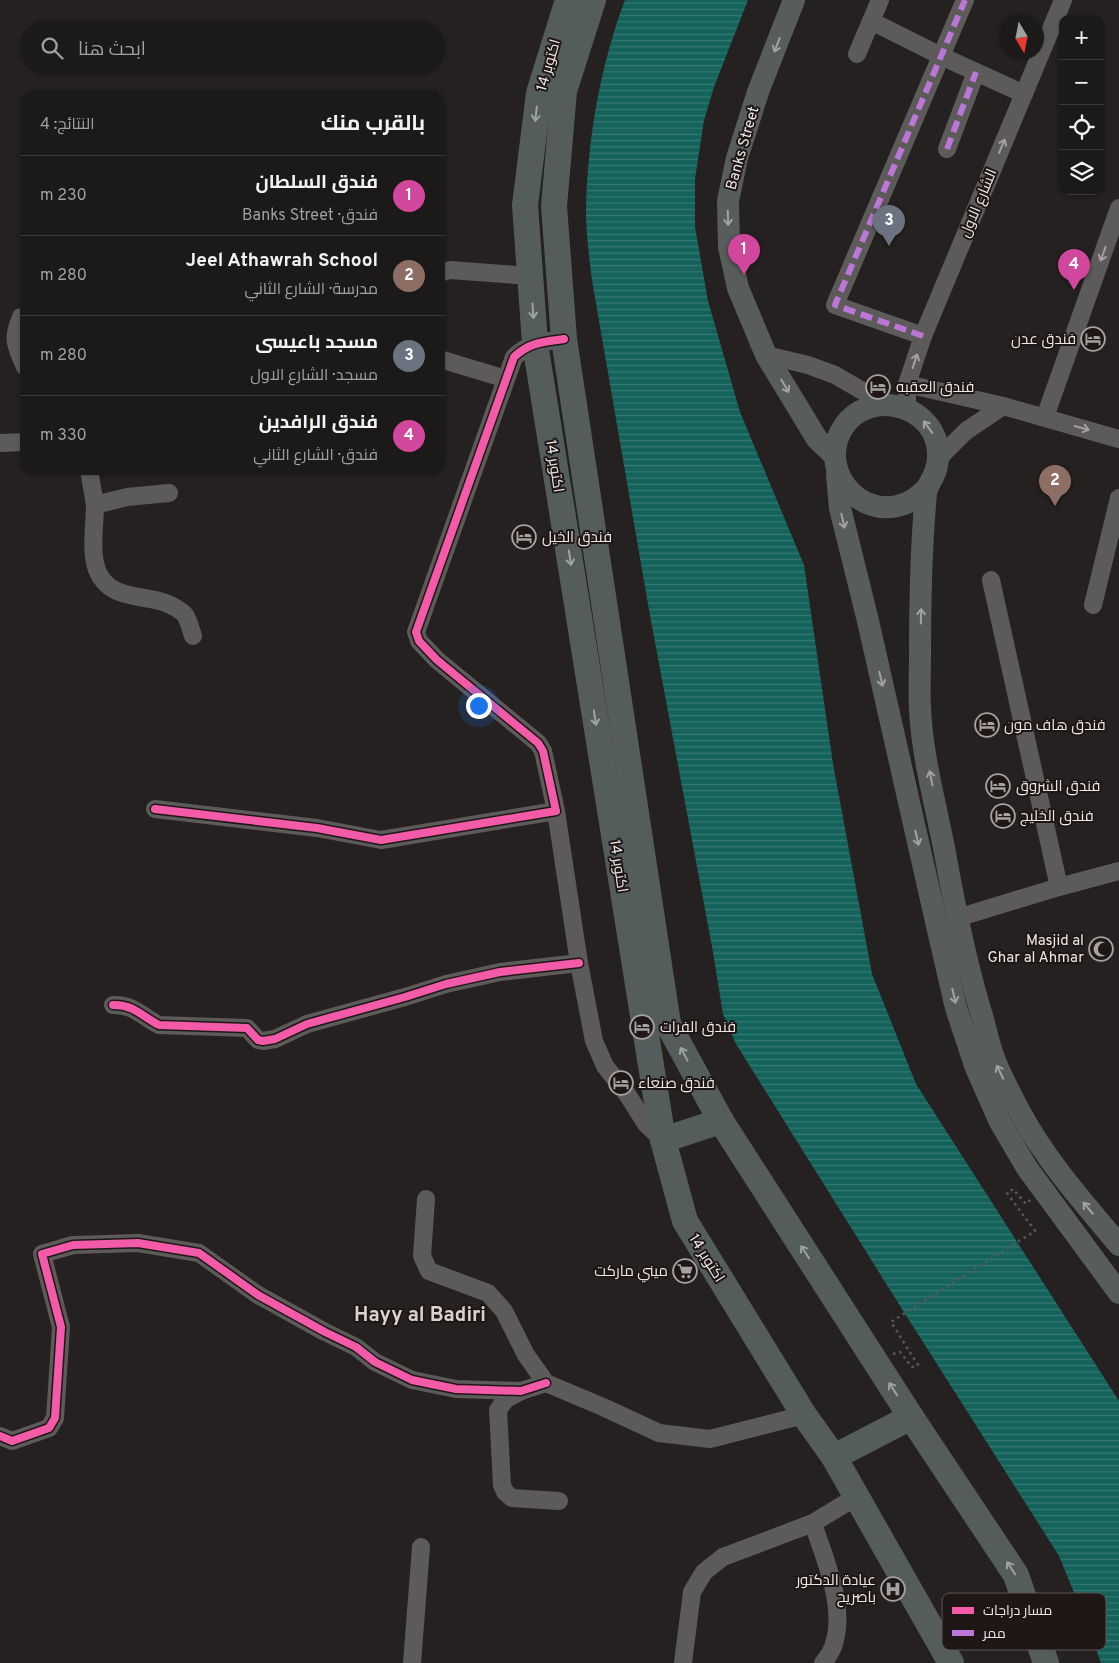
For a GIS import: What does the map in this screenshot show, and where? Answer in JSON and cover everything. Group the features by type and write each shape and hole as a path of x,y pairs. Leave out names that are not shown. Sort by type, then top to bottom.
{"highway":[{"name":"14 اكتوبر","path":"568,0 539,93 525,205 535,343 663,1140 685,1221 804,1415 834,1457 942,1647"},
{"path":"593,0 564,92 554,206 564,339 668,1024 721,1121 911,1417 1016,1575 1022,1593"},
{"path":"663,1140 721,1121"},
{"path":"834,1457 911,1417"},
{"name":"14 اكتوبر","path":"944,1650 951,1663"},
{"path":"1042,1650 1046,1663"}],"main road":[{"name":"Banks Street","path":"794,0 758,92 737,158 728,201 729,247 738,288 766,354 817,439 836,464"},
{"path":"836,464 844,485 853,496 864,503 878,507 905,504 917,498 927,488 935,474 938,459 936,442 929,426 907,409 885,404 870,407 856,414 844,425 837,439 836,464 842,516 956,1008 976,1068 1000,1122 1027,1168 1119,1293"},
{"path":"927,488 922,579 920,709 924,744 957,918 974,992 996,1062 1022,1116 1056,1170 1119,1246"}],"street":[{"path":"857,54 880,0"},
{"path":"923,336 835,305 965,0"},
{"name":"الشارع الاول","path":"907,409 907,384 923,336 1063,0"},
{"path":"871,21 1024,94"},
{"path":"947,149 976,72"},
{"path":"1045,417 1119,208"},
{"path":"445,272 450,270 530,276"},
{"path":"20,321 15,331 16,344 20,354"},
{"path":"564,339 535,343 524,347 514,357 416,632 419,641 437,660 538,743 543,751 556,811 579,963 594,1041 605,1066 627,1094 646,1124 663,1140"},
{"path":"766,354 835,374 885,404"},
{"path":"445,361 506,379"},
{"path":"907,384 1003,406 1119,439"},
{"path":"938,459 966,431 1003,406"},
{"path":"0,443 20,442"},
{"path":"90,475 96,505 93,551 97,569 105,585 115,591 172,605 185,613 194,636"},
{"path":"96,505 127,497 169,493"},
{"path":"1093,606 1118,507"},
{"path":"991,580 1059,887"},
{"path":"155,809 317,828 381,840 556,811"},
{"path":"957,918 1119,871"},
{"path":"113,1006 118,1005 138,1011 149,1020 159,1024 246,1028 258,1040 264,1041 275,1039 307,1024 446,984 500,972 579,963"},
{"path":"426,1199 422,1256 429,1271 488,1293 504,1311 526,1355 546,1384 659,1432 699,1439 718,1438 804,1415"},
{"path":"0,1436 12,1441 49,1428 55,1418 61,1327 42,1254 73,1245 138,1243 199,1253 258,1295 325,1332 356,1346 375,1362 412,1380 456,1389 521,1391"},
{"path":"546,1384 521,1391 506,1399 498,1410 502,1485 505,1492 512,1498 559,1501"},
{"path":"683,1663 692,1592 704,1572 723,1557 813,1523 856,1497"},
{"path":"813,1523 830,1574 838,1609 837,1633 833,1648 823,1663"},
{"path":"412,1663 421,1547"}],"path":[{"path":"874,1360 900,1352 912,1368 918,1365 891,1322 1035,1231 1007,1193 1013,1189 1026,1204 1044,1191"}],"shaded area":[{"path":"625,0 748,0 714,87 704,120 695,179 695,227 708,301 740,412 804,565 833,764 872,974 916,1084 1119,1401 1119,1663 1101,1663 1096,1650 1106,1650 1106,1593 1074,1593 1059,1556 736,1044 723,1014 649,610 592,280 588,244 586,208 589,155 602,77"}],"marked path":[{"path":"923,336 835,305 965,0"},
{"path":"947,149 976,72"}],"cycle path":[{"path":"155,809 317,828 381,840 556,811 543,751 538,743 437,660 419,641 416,632 514,357 531,346 564,339"},
{"path":"113,1005 132,1009 159,1025 247,1028 258,1040 263,1041 275,1039 307,1024 446,984 500,972 579,963"},
{"path":"0,1436 12,1441 49,1428 55,1418 61,1327 42,1254 73,1245 138,1243 199,1253 258,1295 356,1347 375,1362 412,1380 456,1389 521,1391 546,1383"}],"place":[{"name":"مسجد باعيسى","path":"889,246"},
{"name":"فندق السلطان","path":"744,275"},
{"name":"فندق الرافدين","path":"1074,290"},
{"name":"فندق عدن","path":"1093,339"},
{"name":"فندق العقبه","path":"878,387"},
{"name":"Jeel Athawrah School","path":"1055,506"},
{"name":"فندق الخيل","path":"524,537"},
{"name":"فندق هاف مون","path":"987,725"},
{"name":"فندق الشروق","path":"998,786"},
{"name":"فندق الخليج","path":"1003,816"},
{"name":"Masjid al Ghar al Ahmar","path":"1101,949"},
{"name":"فندق الفرات","path":"642,1027"},
{"name":"فندق صنعاء","path":"621,1083"},
{"name":"ميني ماركت","path":"685,1271"},
{"name":"عيادة الدكتور باصريح","path":"893,1589"}],"district":[{"name":"Hayy al Badiri","path":"420,1314"}]}
